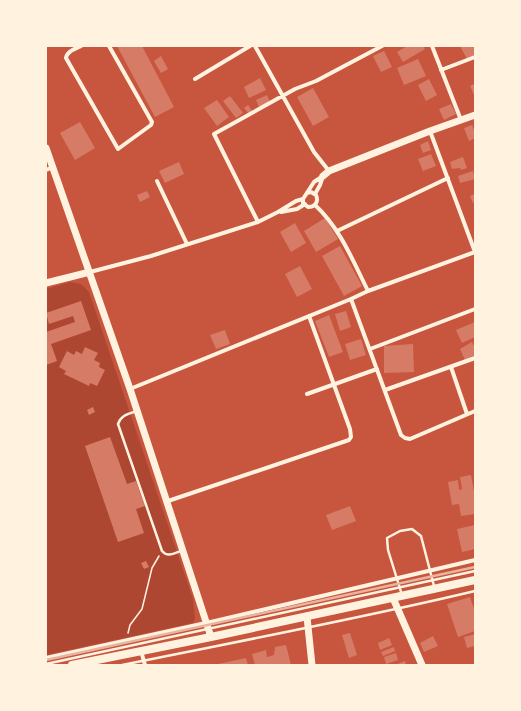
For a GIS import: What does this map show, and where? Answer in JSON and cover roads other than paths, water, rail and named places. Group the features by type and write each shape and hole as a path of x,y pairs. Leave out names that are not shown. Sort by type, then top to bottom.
{"main road":[{"path":"326,173 430,131 475,115"},
{"path":"46,148 49,168 90,272 168,501 211,637"},
{"path":"46,283 90,272"},
{"path":"72,665 307,617 475,580"},
{"path":"393,598 422,665"},
{"path":"307,617 312,665"}],"street":[{"path":"81,46 70,51 66,55 66,58 118,149 151,125 152,122 109,46"},
{"path":"195,79 250,46"},
{"path":"255,46 326,173"},
{"path":"258,222 214,134 295,89 316,81 382,46"},
{"path":"432,46 461,120"},
{"path":"441,70 475,57"},
{"path":"130,388 368,291 475,252 430,131"},
{"path":"90,272 152,256 258,222 296,201 303,199 304,195 314,182 326,173"},
{"path":"315,205 317,199 315,194 326,173"},
{"path":"337,232 448,178"},
{"path":"157,180 187,244"},
{"path":"307,193 311,192 315,194"},
{"path":"303,199 308,207 315,205"},
{"path":"278,212 297,209 305,204"},
{"path":"315,205 327,217 337,232 368,291"},
{"path":"351,299 401,435 404,438 410,439 475,410"},
{"path":"370,349 475,309"},
{"path":"168,501 345,443 351,437 350,429 309,316"},
{"path":"385,390 475,358"},
{"path":"451,367 467,414"},
{"path":"307,394 377,369"},
{"path":"46,658 126,640 207,626 475,560"},
{"path":"141,651 144,663"}],"lane":[{"path":"138,411 124,415 118,424 162,551 169,555 184,550"},
{"path":"402,595 388,550 387,538 400,531 412,529 421,536 435,588"},
{"path":"46,664 207,626 475,571"},
{"path":"122,665 144,663 398,609 475,591"}],"railway":[{"path":"46,660 475,567"}]}
